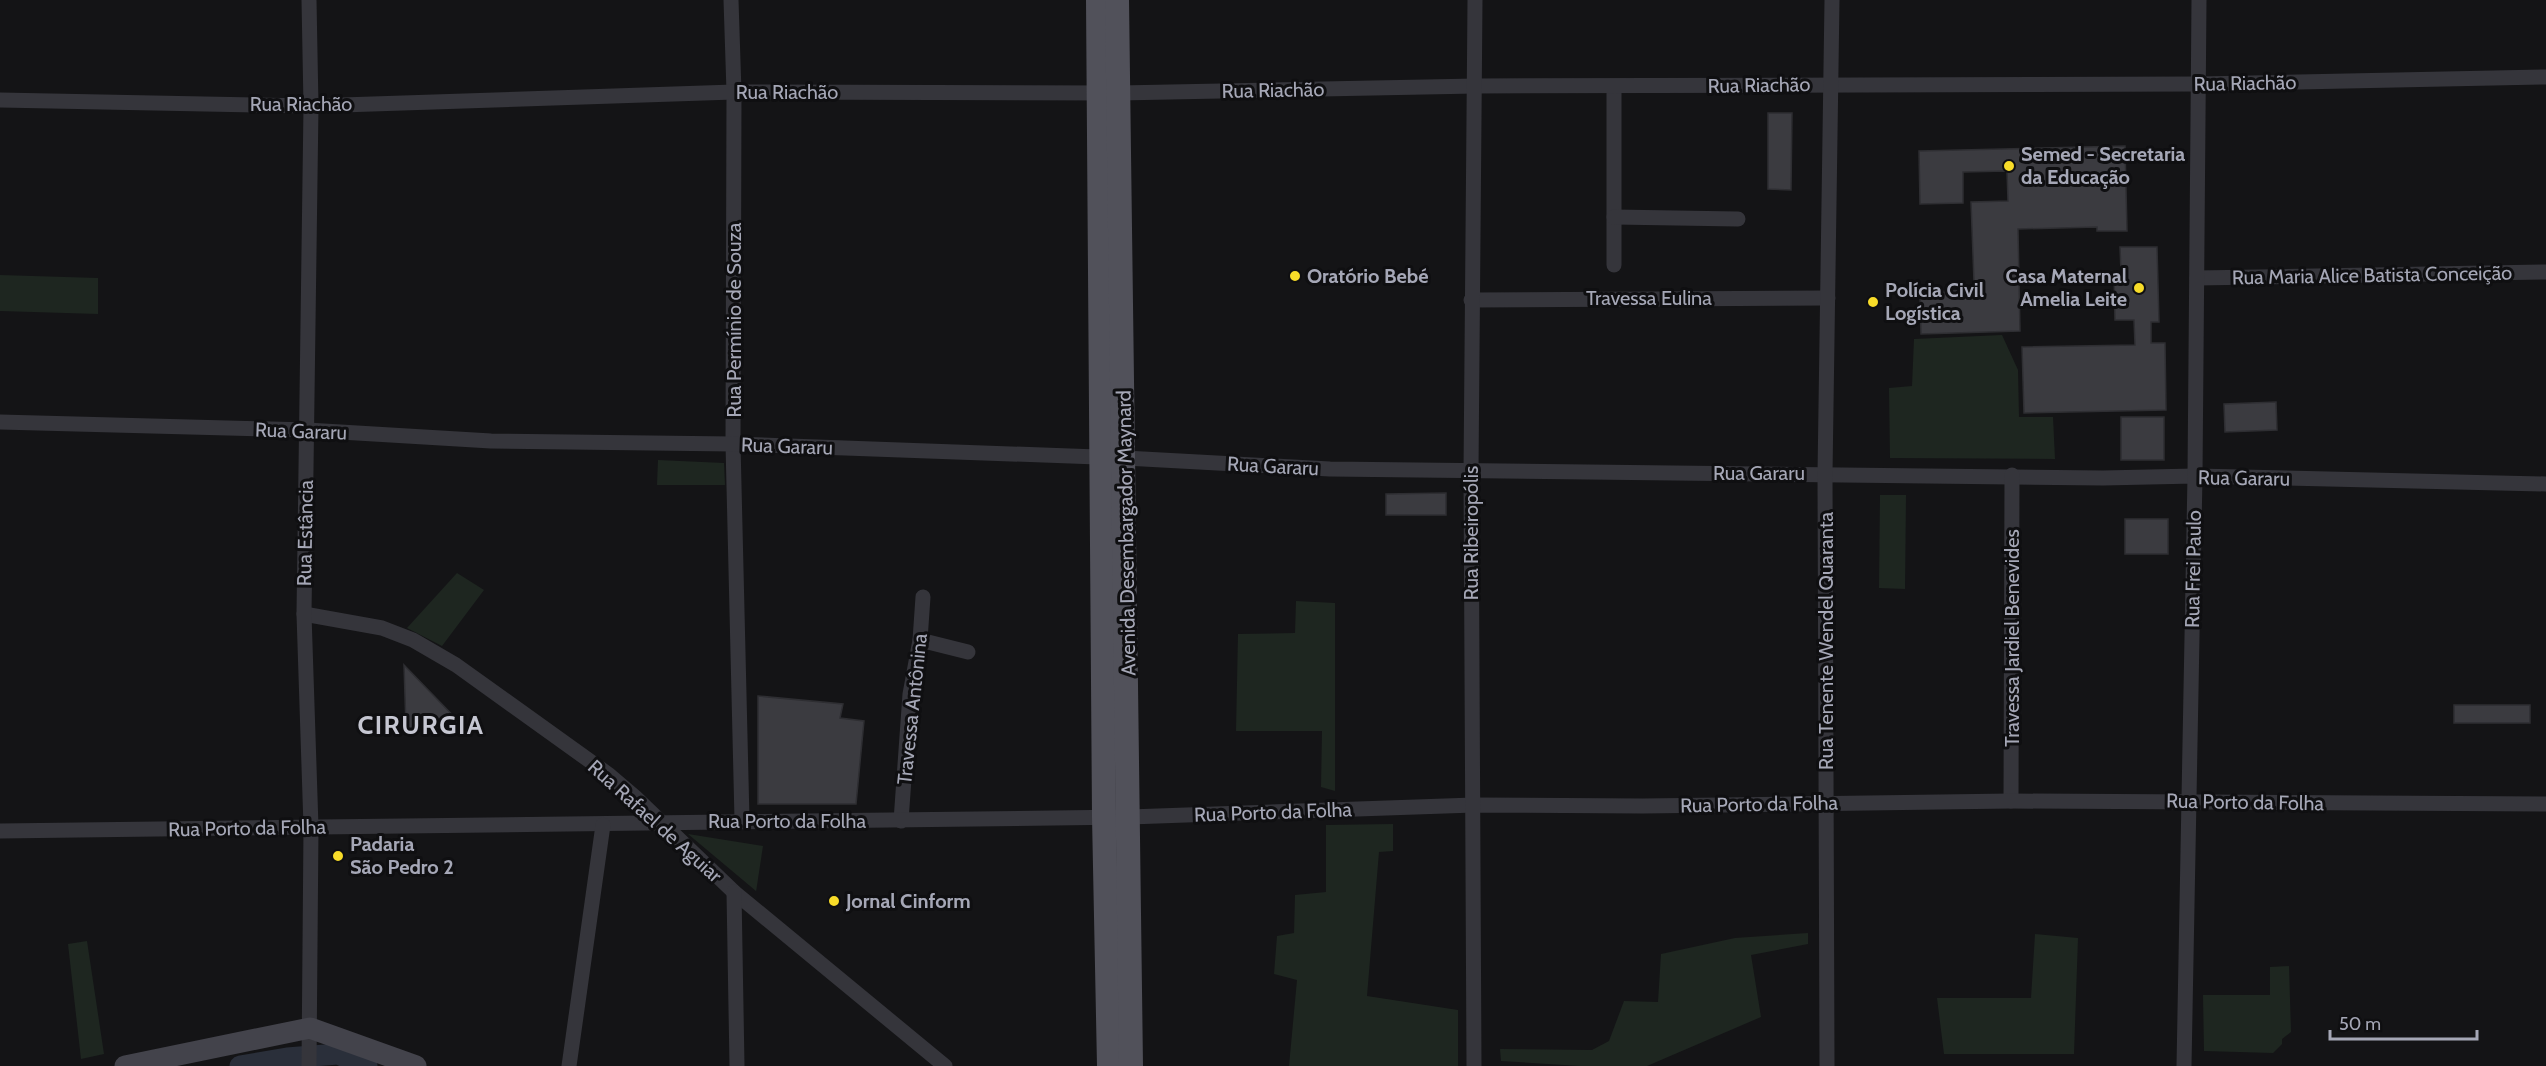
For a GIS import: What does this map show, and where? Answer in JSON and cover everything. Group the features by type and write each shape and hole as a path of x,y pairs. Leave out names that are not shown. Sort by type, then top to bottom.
{"main road":[{"name":"Avenida Desembargador Maynard","path":"1098,0 1109,92"},
{"name":"Avenida Desembargador Maynard","path":"1109,1066 1104,817 1113,458 1109,92 1117,0"},
{"name":"Avenida Desembargador Maynard","path":"1113,458 1130,817 1131,1066"},
{"path":"125,1066 310,1032 416,1066"}],"street":[{"name":"Rua Estância","path":"309,0 310,106 304,614 311,827 309,1066"},
{"name":"Rua Permínio de Souza","path":"731,0 734,92 734,444 742,820"},
{"name":"Rua Ribeiropólis","path":"1474,1066 1471,300 1476,86 1475,0"},
{"name":"Rua Tenente Wendel Quaranta","path":"1827,1066 1825,474 1832,0"},
{"name":"Rua Frei Paulo","path":"2184,1066 2195,476 2199,0"},
{"name":"Rua Riachão","path":"0,100 310,106 734,92 1109,92 1832,83 2199,84 2546,77"},
{"path":"1614,87 1614,265"},
{"path":"1614,217 1738,219"},
{"name":"Rua Maria Alice Batista Conceição","path":"2197,278 2546,272"},
{"name":"Travessa Eulina","path":"1471,300 1828,298"},
{"name":"Rua Gararu","path":"0,422 307,430 491,441 734,444 1113,458 1330,469 2103,478 2195,476 2546,484"},
{"name":"Travessa Jardiel Benevides","path":"2012,476 2012,801"},
{"name":"Travessa Antônina","path":"901,821 910,694 920,640 923,597"},
{"name":"Rua Rafael de Aguiar","path":"304,614 382,628 413,640 456,665 608,774 734,891 945,1066"},
{"path":"920,640 968,652"},
{"name":"Rua Porto da Folha","path":"0,831 603,825 742,820 901,821 1130,817 1474,805 1643,806 2012,801 2546,804"},
{"path":"569,1066 603,825"},
{"path":"734,891 737,1066"}],"shaded area":[{"path":"0,275 98,278 98,314 0,311"},
{"path":"2002,335 2018,370 2019,417 2053,417 2055,459 1890,458 1889,388 1912,386 1914,339"},
{"path":"658,460 724,463 725,485 657,485"},
{"path":"1880,495 1906,495 1905,589 1879,588"},
{"path":"457,573 484,590 442,646 407,628"},
{"path":"1296,601 1335,603 1335,791 1321,787 1322,731 1236,731 1238,634 1295,633"},
{"path":"1393,824 1393,851 1379,852 1367,996 1458,1010 1458,1066 1289,1066 1297,980 1274,974 1277,936 1294,933 1295,895 1326,892 1326,825"},
{"path":"688,834 763,846 756,892 756,891"},
{"path":"1808,933 1808,944 1751,955 1761,1017 1647,1066 1580,1066 1501,1061 1500,1049 1592,1050 1609,1041 1624,1001 1658,1002 1661,954 1735,938"},
{"path":"2035,934 2078,938 2074,1054 1944,1054 1937,998 2031,998"},
{"path":"87,941 104,1054 81,1059 68,944"},
{"path":"2289,966 2291,1032 2282,1039 2282,1044 2273,1053 2204,1051 2203,995 2270,995 2270,967"}],"building":[{"path":"1768,113 1792,113 1791,190 1768,189"},
{"path":"2125,146 2127,231 2097,231 2097,227 2018,229 2020,331 1921,334 1920,292 1984,290 1984,282 1974,282 1971,202 2008,201 2007,171 1963,172 1963,203 1920,204 1919,151"},
{"path":"2120,247 2157,247 2159,322 2151,322 2151,343 2165,343 2166,410 2024,413 2022,347 2135,345 2134,320 2115,320 2114,272 2121,272"},
{"path":"2276,402 2277,430 2225,432 2224,404"},
{"path":"2121,417 2164,417 2164,460 2121,460"},
{"path":"1446,493 1446,515 1386,515 1386,494"},
{"path":"2125,519 2168,519 2168,554 2125,554"},
{"path":"404,665 464,727 406,728"},
{"path":"758,696 843,704 840,718 864,721 856,804 758,804"},
{"path":"2454,705 2530,705 2530,723 2454,723"}],"waterway":[{"path":"240,1066 287,1058 338,1054 367,1066"}],"place":[{"name":"Semed - Secretaria da Educação","path":"2009,166"},
{"name":"Oratório Bebé","path":"1295,276"},
{"name":"Casa Maternal Amelia Leite","path":"2139,288"},
{"name":"Polícia Civil Logística","path":"1873,302"},
{"name":"Padaria São Pedro 2","path":"338,856"},
{"name":"Jornal Cinform","path":"834,901"}],"district":[{"name":"CIRURGIA","path":"421,725"}]}
